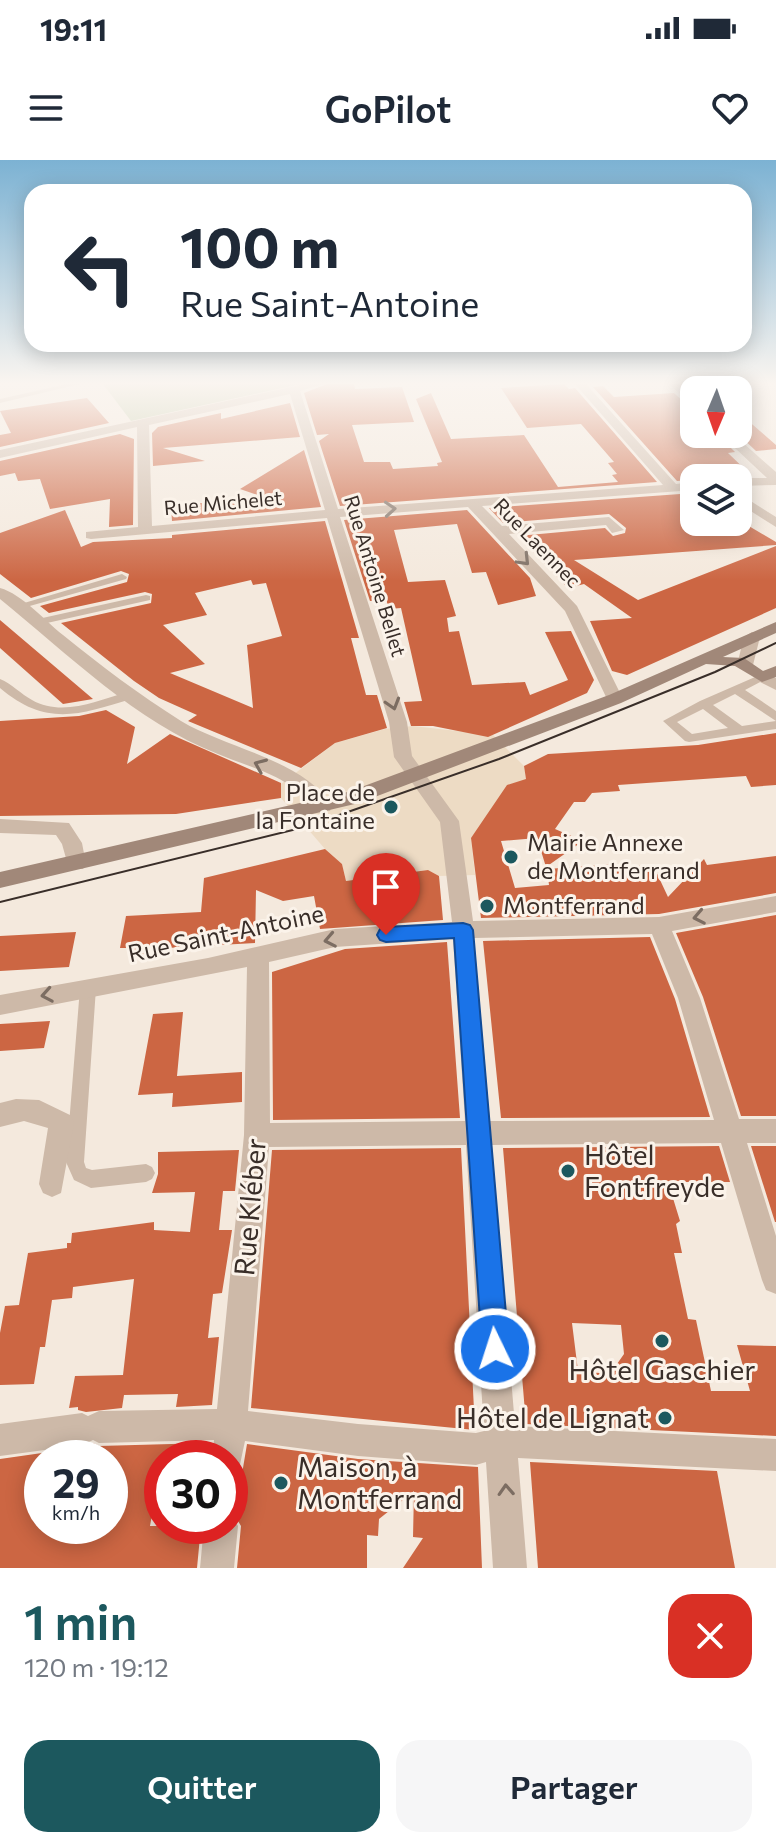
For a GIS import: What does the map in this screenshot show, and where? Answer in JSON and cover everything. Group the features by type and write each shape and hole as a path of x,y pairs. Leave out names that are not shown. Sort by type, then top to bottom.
{"main road":[{"path":"0,880 277,817 315,803 392,785 615,699 776,627"},
{"path":"696,665 738,661 771,678"}],"street":[{"path":"0,454 20,450"},
{"path":"143,450 145,530"},
{"name":"Rue Antoine Bellet","path":"314,450 400,727 403,757 414,774"},
{"path":"639,450 673,488"},
{"path":"743,450 776,480"},
{"path":"752,481 776,480"},
{"name":"Rue Michelet","path":"91,535 680,487"},
{"name":"Rue Laennec","path":"471,502 572,609 615,699"},
{"path":"752,507 776,523"},
{"path":"496,531 609,521 617,530"},
{"path":"6,598 127,696 208,743 299,781 315,803"},
{"path":"745,665 752,637"},
{"path":"414,774 449,821 463,930 510,1568"},
{"path":"0,826 62,828 72,843 76,864"},
{"name":"Rue Saint-Antoine","path":"0,1005 258,956 335,938 463,930 659,925 776,904"},
{"path":"659,925 689,998 776,1280"},
{"name":"Rue Kléber","path":"230,1440 257,1135 258,956"},
{"path":"0,1115 12,1110 44,1110 61,1123 52,1184"},
{"path":"257,1135 776,1131"},
{"path":"0,1440 91,1428 231,1424 358,1440 476,1449 503,1442 776,1455"},
{"path":"217,1568 219,1544"}],"lane":[{"path":"6,598 122,577"},
{"path":"38,622 146,598"},
{"path":"771,678 736,689 669,721 689,738 776,725"},
{"path":"0,682 6,694 51,713 72,711 127,696"},
{"path":"736,689 776,717"},
{"path":"704,704 740,731"},
{"path":"88,988 75,1162 80,1174 91,1179 146,1173"}],"shaded area":[{"name":"Place de la Fontaine","path":"413,726 493,735 524,766 527,784 471,838 475,875 439,876 428,870 346,881 342,864 281,798 281,784 335,743 385,729"}],"building":[{"path":"50,450 134,450 133,525 109,527 110,499 50,509 40,479 18,481 15,473 0,476 0,461"},
{"path":"153,450 169,450 205,461 153,466"},
{"path":"304,450 321,507 172,521 171,506 263,497 240,489"},
{"path":"322,450 360,450 364,462 390,462 393,469 438,466 437,463 442,462 437,450 534,450 558,487 618,482 612,475 617,474 608,463 614,462 603,450 629,450 657,482 340,506"},
{"path":"649,450 735,452 728,453 740,464 680,464 680,481"},
{"path":"680,494 680,536 752,536 752,528 776,542 776,545 574,560 638,600 776,546 776,608 627,675 612,671 590,621 632,618 584,584 568,588 518,536 605,528 613,536 625,533 626,528 609,514 503,523 489,508"},
{"path":"65,510 81,547 93,542 172,538 172,535 325,521 359,638 351,638 366,695 377,695 387,728 335,743 301,768 188,721 197,715 159,698 61,623 151,603 152,594 145,592 49,613 40,606 127,582 129,574 121,571 31,598 0,574 0,533","holes":["251,580 253,585 266,583 282,636 247,645 253,708 170,673 205,664 163,625 207,615 195,593"]},
{"path":"467,510 530,578 536,596 498,605 486,572 472,573 457,524 394,530 408,582 445,580 456,616 447,618 449,632 459,631 472,685 525,682 530,695 568,680 545,632 571,631 594,680 587,693 488,737 433,726 411,726 404,702 422,701 401,608 389,609 386,599 370,601 344,520"},
{"path":"0,620 93,699 63,704 0,648"},
{"path":"106,710 135,727 127,764 170,734 281,783 281,798 176,814 0,816 0,721 79,716"},
{"path":"776,733 776,785 751,787 746,776 618,785 620,791 592,793 585,802 574,802 555,829 583,841 546,867 537,838 501,841 515,888 549,885 547,869 653,865 668,897 704,859 707,865 776,856 776,893 659,914 481,918 471,838 507,785 526,779 524,766 548,754 698,745"},
{"path":"325,849 342,864 346,881 428,870 439,876 443,920 320,929 314,896 283,901 256,890 255,943 167,948 166,956 132,958 129,958 130,948 120,948 126,916 201,912 204,878"},
{"path":"776,915 776,1116 741,1116 703,997 676,933"},
{"path":"76,932 69,967 0,971 0,936"},
{"path":"650,937 675,999 710,1117 501,1118 483,941"},
{"path":"447,942 460,1118 273,1120 272,972 345,949"},
{"path":"183,1012 177,1076 242,1072 242,1102 172,1107 173,1093 138,1095 153,1014"},
{"path":"50,1021 44,1048 0,1051 0,1024"},
{"path":"719,1146 730,1182 668,1182 680,1221 676,1224 682,1253 674,1253 688,1319 696,1320 711,1391 750,1391 737,1345 776,1346 776,1436 526,1424 503,1148","holes":["572,1323 621,1325 624,1354 610,1374 578,1371"]},
{"path":"751,1146 776,1146 776,1222 775,1222"},
{"path":"461,1148 475,1430 251,1408 272,1150"},
{"path":"239,1150 235,1191 223,1191 219,1230 232,1230 222,1293 213,1294 208,1338 219,1337 212,1405 176,1407 178,1394 124,1395 122,1408 86,1412 78,1410 78,1407 69,1408 75,1376 123,1375 134,1279 73,1287 72,1298 52,1300 45,1347 40,1347 34,1384 0,1385 0,1333 5,1306 19,1305 28,1253 67,1248 72,1233 154,1222 154,1230 190,1232 195,1192 152,1193 158,1174 158,1152"},
{"path":"248,1444 358,1459 478,1467 482,1568 403,1568 423,1538 413,1537 414,1491 379,1519 378,1536 367,1535 367,1568 237,1568 239,1544 248,1544"},
{"path":"128,1445 144,1445 144,1544 199,1544 197,1568 0,1568 0,1459 24,1456 24,1544 128,1544"},
{"path":"530,1462 717,1471 735,1568 538,1568"}],"tram line":[{"path":"0,902 305,827 499,759 715,672 776,643"}],"place":[{"name":"Place de la Fontaine","path":"391,807"},
{"name":"Mairie Annexe de Montferrand","path":"511,857"},
{"name":"Montferrand","path":"487,906"},
{"name":"Hôtel Fontfreyde","path":"568,1171"},
{"name":"Hôtel Gaschier","path":"662,1341"},
{"name":"Hôtel de Lignat","path":"665,1418"},
{"name":"Maison, à Montferrand","path":"281,1483"}],"route":[{"path":"386,935 463,930 495,1349"}]}
